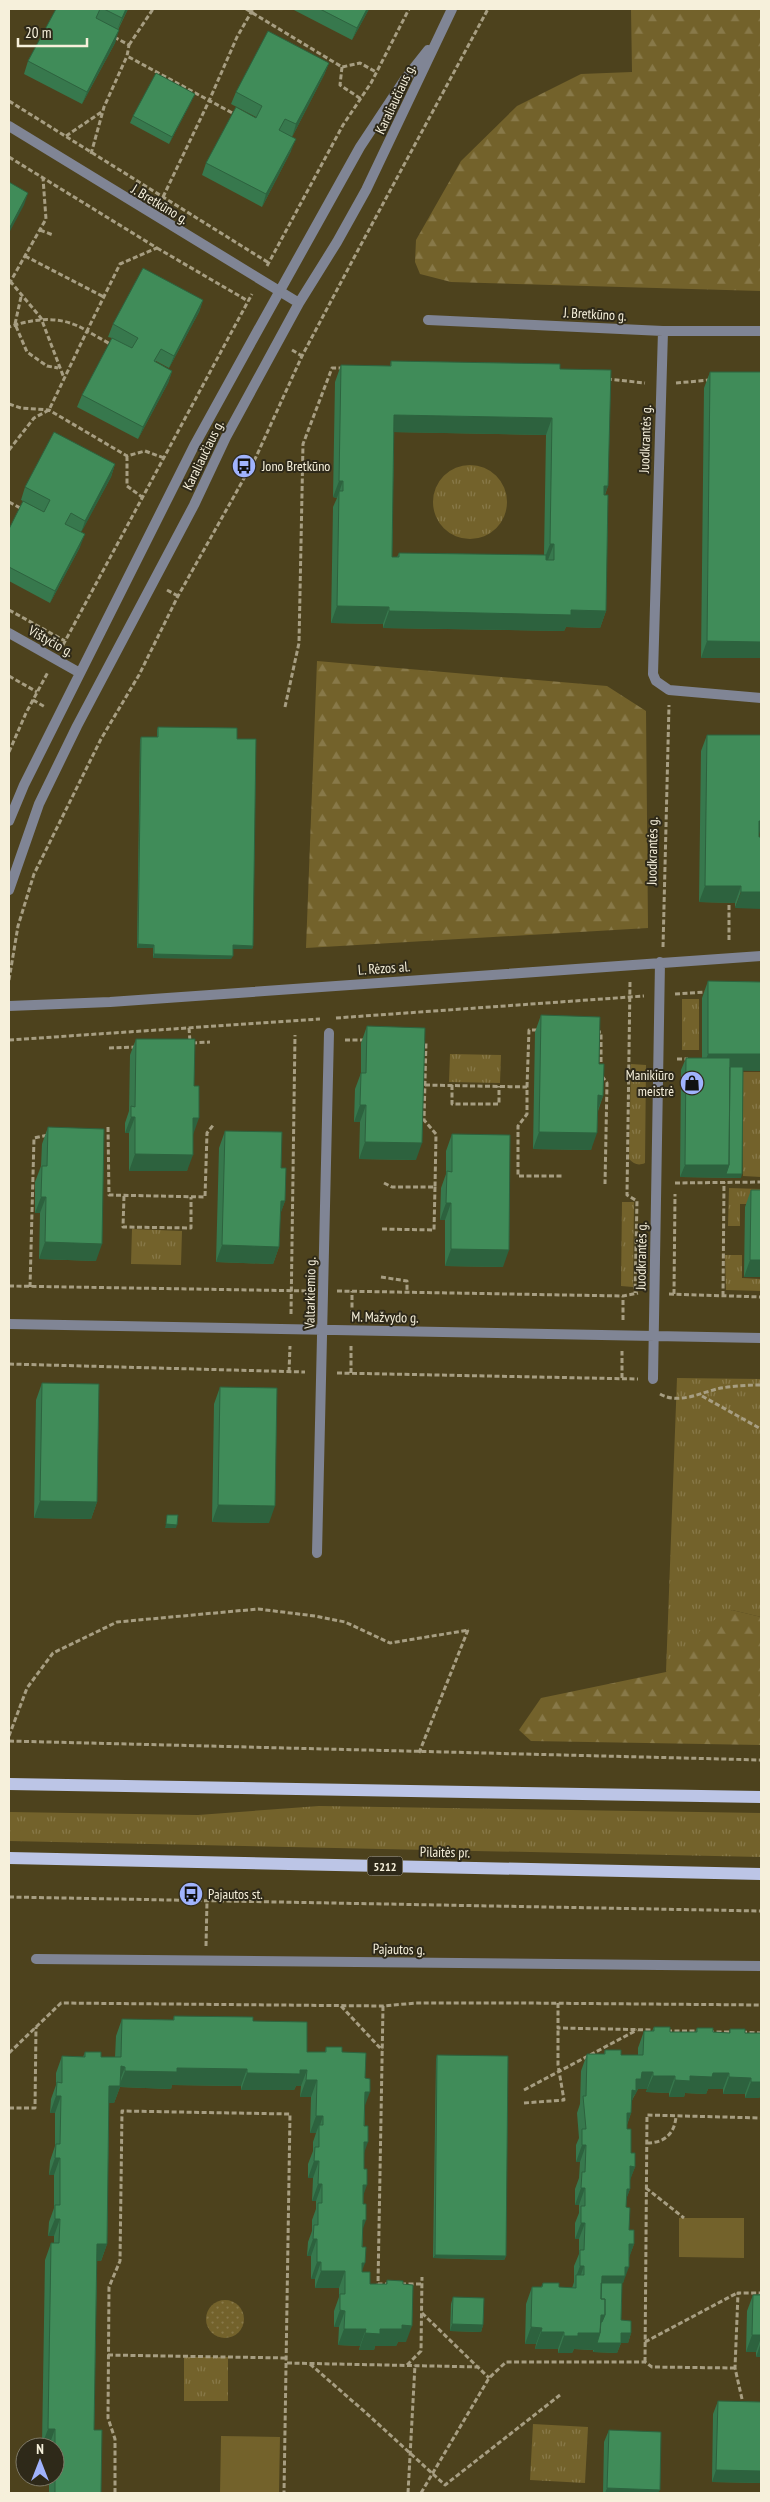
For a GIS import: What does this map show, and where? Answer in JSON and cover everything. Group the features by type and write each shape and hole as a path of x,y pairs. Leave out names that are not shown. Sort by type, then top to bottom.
{"main road":[{"path":"9,1784 761,1797"},
{"name":"Pilaitės pr.","path":"9,1858 761,1874"}],"street":[{"name":"Karaliaučiaus g.","path":"9,890 27,835 56,768 152,581 194,505 226,437 299,303 337,242 366,190 452,9"},
{"name":"Karaliaučiaus g.","path":"9,821 24,785 194,446 364,140 405,79 436,40"},
{"name":"J. Bretkūno g.","path":"9,126 84,174 299,303"},
{"name":"J. Bretkūno g.","path":"428,320 663,331 761,331"},
{"name":"Juodkrantės g.","path":"663,331 653,674 656,681 669,690"},
{"name":"Vištyčio g.","path":"9,633 80,673"},
{"path":"669,690 761,698"},
{"name":"L. Rėzos al.","path":"9,1006 110,1002 761,956"},
{"name":"Juodkrantės g.","path":"653,1379 660,962"},
{"name":"Valtarkiemio g.","path":"317,1553 329,1036"},
{"name":"M. Mažvydo g.","path":"9,1324 761,1338"},
{"name":"Pajautos g.","path":"36,1959 761,1966"}],"path":[{"path":"84,174 103,111 127,56 129,45 153,9"},
{"path":"246,9 252,10 342,67 360,63 377,72"},
{"path":"9,752 37,692 343,125 377,72 409,9"},
{"path":"9,980 18,926 34,874 101,739 139,675 178,596 256,457 302,356 329,304 488,9"},
{"path":"163,196 210,100 237,37 252,10"},
{"path":"112,36 129,45"},
{"path":"127,56 240,117"},
{"path":"342,67 340,85 361,99"},
{"path":"9,101 269,263"},
{"path":"66,136 103,111"},
{"path":"9,157 157,248 248,301"},
{"path":"43,178 46,219 10,280 21,296 41,318 58,368 64,378"},
{"path":"40,230 53,235"},
{"path":"9,450 34,418 49,410 120,264 157,248"},
{"path":"25,256 104,297"},
{"path":"21,296 15,324 27,352 47,366 58,368"},
{"path":"9,327 41,318 77,325 118,348"},
{"path":"285,707 299,642 303,444 332,368 352,369"},
{"path":"602,378 619,382 661,384 712,379"},
{"path":"9,404 21,408 49,410 127,456 145,450 164,458"},
{"path":"127,456 126,486 142,497"},
{"path":"9,502 26,511"},
{"path":"9,610 65,641"},
{"path":"9,676 37,692"},
{"name":"Juodkrantės g.","path":"660,962 663,945 669,690"},
{"path":"729,903 729,940"},
{"path":"631,964 627,1195 637,1201 636,1293"},
{"path":"9,1040 715,992"},
{"path":"678,994 678,1003"},
{"path":"189,1028 190,1043"},
{"path":"547,1031 529,1030 527,1114 518,1126 518,1176 562,1176"},
{"path":"592,1032 601,1032 601,1073 607,1083 606,1184"},
{"path":"290,1372 290,1329 294,1290 296,1035"},
{"path":"329,1036 368,1040"},
{"path":"382,1229 434,1230 436,1134 424,1120 426,1042 416,1041"},
{"path":"181,1043 210,1042"},
{"path":"109,1048 145,1046"},
{"path":"677,1050 677,1068"},
{"path":"677,1059 693,1059"},
{"path":"425,1085 527,1087"},
{"path":"452,1085 452,1104 499,1104 499,1086"},
{"path":"108,1127 109,1196 206,1197 207,1133 214,1124"},
{"path":"30,1286 34,1138 45,1137 53,1132"},
{"path":"674,1294 675,1173"},
{"path":"675,1182 761,1182"},
{"path":"723,1296 724,1182"},
{"path":"384,1183 392,1187 435,1187"},
{"path":"124,1196 124,1228 191,1228 191,1197"},
{"path":"381,1277 407,1281 407,1292"},
{"path":"623,1296 636,1293 654,1293 761,1297"},
{"path":"653,1379 660,1395 668,1397 702,1396 720,1389 761,1385"},
{"path":"702,1396 761,1429"},
{"path":"9,1736 27,1688 53,1653 117,1622 258,1609 315,1616 345,1622 390,1643 468,1630 419,1753"},
{"path":"9,1741 419,1753 761,1760"},
{"path":"9,1897 761,1912"},
{"path":"206,1961 207,1901"},
{"path":"9,2053 61,2003 340,2006 383,2006 416,2003 761,2005"},
{"path":"524,2103 564,2100 558,2065 558,2003"},
{"path":"340,2006 382,2050"},
{"path":"383,2006 378,2284 422,2284"},
{"path":"9,2108 35,2108 36,2027"},
{"path":"558,2028 761,2033"},
{"path":"524,2090 637,2030"},
{"path":"115,2493 115,2439 108,2418 109,2287 120,2262 122,2111 290,2114 284,2493"},
{"path":"645,2362 647,2115 761,2118"},
{"path":"647,2143 665,2140 671,2133 676,2116"},
{"path":"646,2188 684,2218"},
{"path":"408,2365 421,2351 422,2277"},
{"path":"645,2342 738,2293 761,2293"},
{"path":"738,2293 735,2368 742,2398"},
{"path":"422,2313 480,2367 489,2378"},
{"path":"108,2355 286,2358"},
{"path":"421,2493 431,2473 489,2378 506,2362 645,2362 652,2367 735,2368"},
{"path":"287,2363 480,2367"},
{"path":"310,2364 445,2485 560,2395"},
{"path":"408,2493 415,2365"}],"green space":[{"path":"631,9 761,9 761,291 451,282 420,274 415,262 416,240 461,161 517,106 581,74 632,72"},
{"path":"470,465 484,468 496,476 504,488 507,502 504,516 496,528 484,536 470,539 456,536 444,528 436,516 433,502 436,488 444,476 456,468"},
{"path":"317,661 607,686 646,711 648,928 306,948"},
{"path":"682,999 699,999 699,1050 682,1050"},
{"path":"450,1054 501,1055 500,1083 449,1082"},
{"path":"631,1064 646,1065 645,1163 640,1164 634,1163 629,1159"},
{"path":"743,1072 761,1072 761,1177 743,1176"},
{"path":"729,1188 761,1189 761,1204 740,1204 740,1226 728,1226"},
{"path":"622,1202 634,1202 633,1287 621,1286"},
{"path":"132,1229 182,1231 181,1265 131,1264"},
{"path":"725,1255 742,1255 742,1278 761,1279 761,1291 726,1290"},
{"path":"677,1378 761,1379 761,1617 732,1610 666,1672"},
{"path":"732,1610 761,1617 761,1745 531,1741 519,1730 541,1698 666,1672 704,1626"},
{"path":"319,1806 761,1813 761,1857 9,1841 9,1812 198,1815"},
{"path":"679,2218 744,2218 744,2258 679,2257"},
{"path":"225,2300 232,2301 238,2306 243,2312 243,2326 238,2332 232,2337 225,2338 218,2337 212,2332 207,2326 206,2319 207,2312 212,2306 218,2301"},
{"path":"184,2357 228,2357 228,2401 184,2401"},
{"path":"533,2424 588,2427 585,2483 530,2480"},
{"path":"221,2436 280,2437 279,2493 220,2493"}],"building":[{"path":"56,9 100,9 96,18 119,30 87,92 28,61"},
{"path":"104,9 126,9 122,18"},
{"path":"320,9 367,9 357,28"},
{"path":"268,31 329,63 296,124 285,119 279,130 296,139 266,194 206,163 236,107 256,118 262,106 236,92"},
{"path":"156,73 195,94 172,137 133,116"},
{"path":"9,182 28,193 9,229"},
{"path":"143,268 203,300 174,356 161,349 154,361 172,371 143,427 82,395 112,338 132,348 138,338 113,324"},
{"path":"391,361 560,364 560,369 611,370 608,486 604,486 604,495 608,495 606,611 571,610 571,615 389,611 389,607 337,606 339,491 343,491 343,481 339,481 341,365 391,366","holes":["394,415 552,418 550,544 554,544 554,560 546,560 546,555 399,553 399,557 392,557"]},
{"path":"710,372 761,372 761,642 707,641"},
{"path":"54,432 115,464 85,521 71,513 65,524 85,534 55,591 9,567 9,529 23,501 44,512 50,500 25,487"},
{"path":"158,727 237,728 237,739 256,739 253,946 233,945 233,956 154,954 154,945 138,944 141,737 158,737"},
{"path":"707,735 761,735 761,821 759,821 759,837 761,837 761,892 741,892 741,886 705,886"},
{"path":"708,981 761,982 761,1054 708,1054"},
{"path":"541,1015 600,1017 599,1064 604,1064 603,1096 598,1095 597,1133 539,1132"},
{"path":"367,1026 425,1028 422,1143 365,1142 366,1105 360,1105 361,1073 366,1073"},
{"path":"136,1039 195,1039 194,1086 199,1086 199,1118 193,1118 193,1155 135,1154 135,1117 131,1117 131,1106 135,1107"},
{"path":"686,1058 730,1058 729,1165 685,1165"},
{"path":"730,1067 743,1067 742,1174 726,1174 729,1165"},
{"path":"48,1127 104,1129 102,1244 45,1242 46,1197 41,1197 42,1166 47,1166"},
{"path":"225,1131 282,1132 281,1168 286,1168 285,1201 281,1201 279,1247 222,1245"},
{"path":"452,1134 510,1135 509,1250 451,1249 451,1203 446,1203 447,1171 452,1172"},
{"path":"751,1190 761,1190 761,1260 750,1260"},
{"path":"42,1383 99,1384 97,1502 40,1501"},
{"path":"220,1387 277,1388 275,1506 218,1505"},
{"path":"167,1515 178,1515 177,1525 166,1524"},
{"path":"174,2016 253,2017 253,2021 307,2022 307,2052 326,2052 326,2047 342,2047 342,2052 366,2053 365,2078 370,2079 370,2092 365,2092 364,2126 368,2126 368,2142 364,2142 364,2169 367,2169 367,2185 363,2185 363,2204 366,2204 366,2220 363,2220 362,2247 366,2247 365,2263 362,2263 362,2272 370,2272 370,2284 387,2284 387,2280 403,2281 403,2284 413,2285 412,2326 402,2325 402,2329 380,2329 380,2334 365,2333 366,2329 344,2329 345,2311 340,2310 340,2294 345,2294 345,2271 321,2271 321,2262 317,2262 317,2239 313,2239 314,2225 318,2225 318,2203 322,2203 322,2184 318,2184 319,2161 314,2161 315,2147 319,2147 319,2125 323,2125 323,2116 316,2116 317,2080 306,2080 307,2070 300,2070 300,2074 247,2073 247,2069 177,2068 177,2072 125,2071 125,2067 121,2066 120,2086 109,2086 107,2244 97,2244 94,2430 102,2430 101,2493 55,2493 55,2487 65,2487 65,2437 55,2437 55,2429 48,2429 51,2243 59,2243 60,2219 55,2219 55,2205 60,2205 60,2158 55,2158 56,2144 60,2144 61,2096 56,2096 57,2082 62,2083 62,2056 85,2057 85,2052 101,2052 101,2057 121,2057 122,2019 174,2020"},
{"path":"654,2027 670,2027 670,2032 697,2032 697,2028 713,2028 713,2032 730,2033 730,2029 745,2029 745,2033 761,2033 761,2082 751,2082 751,2078 729,2077 729,2073 713,2073 712,2077 690,2076 690,2081 675,2080 675,2076 653,2076 653,2072 642,2072 641,2079 636,2079 636,2091 632,2090 631,2113 627,2113 627,2129 631,2129 631,2153 635,2153 635,2167 630,2166 630,2189 627,2189 626,2207 630,2208 629,2230 634,2230 634,2244 629,2244 629,2267 625,2267 625,2276 602,2276 601,2299 605,2299 605,2315 601,2315 600,2333 578,2333 578,2336 564,2336 564,2332 541,2332 542,2328 531,2327 532,2287 542,2287 543,2283 559,2283 559,2287 576,2288 576,2275 584,2275 584,2266 580,2266 580,2250 584,2250 585,2223 581,2223 581,2206 585,2206 585,2188 581,2188 582,2172 585,2172 586,2145 582,2145 582,2129 586,2129 583,2096 586,2096 587,2054 605,2054 605,2050 621,2050 621,2055 643,2055 644,2031 654,2031"},
{"path":"437,2055 508,2056 506,2256 435,2255"},
{"path":"601,2283 622,2283 621,2320 631,2321 631,2333 621,2333 621,2343 597,2343 601,2322 605,2315 605,2299 601,2299"},
{"path":"753,2295 761,2295 761,2335 752,2335"},
{"path":"453,2297 484,2298 483,2325 452,2324"},
{"path":"718,2401 761,2402 761,2471 716,2470"},
{"path":"609,2430 661,2432 660,2490 607,2488"}],"place":[{"name":"Jono Bretkūno","path":"244,466"},
{"name":"Manikiūro meistrė","path":"692,1083"},
{"name":"Pajautos st.","path":"191,1894"}]}
